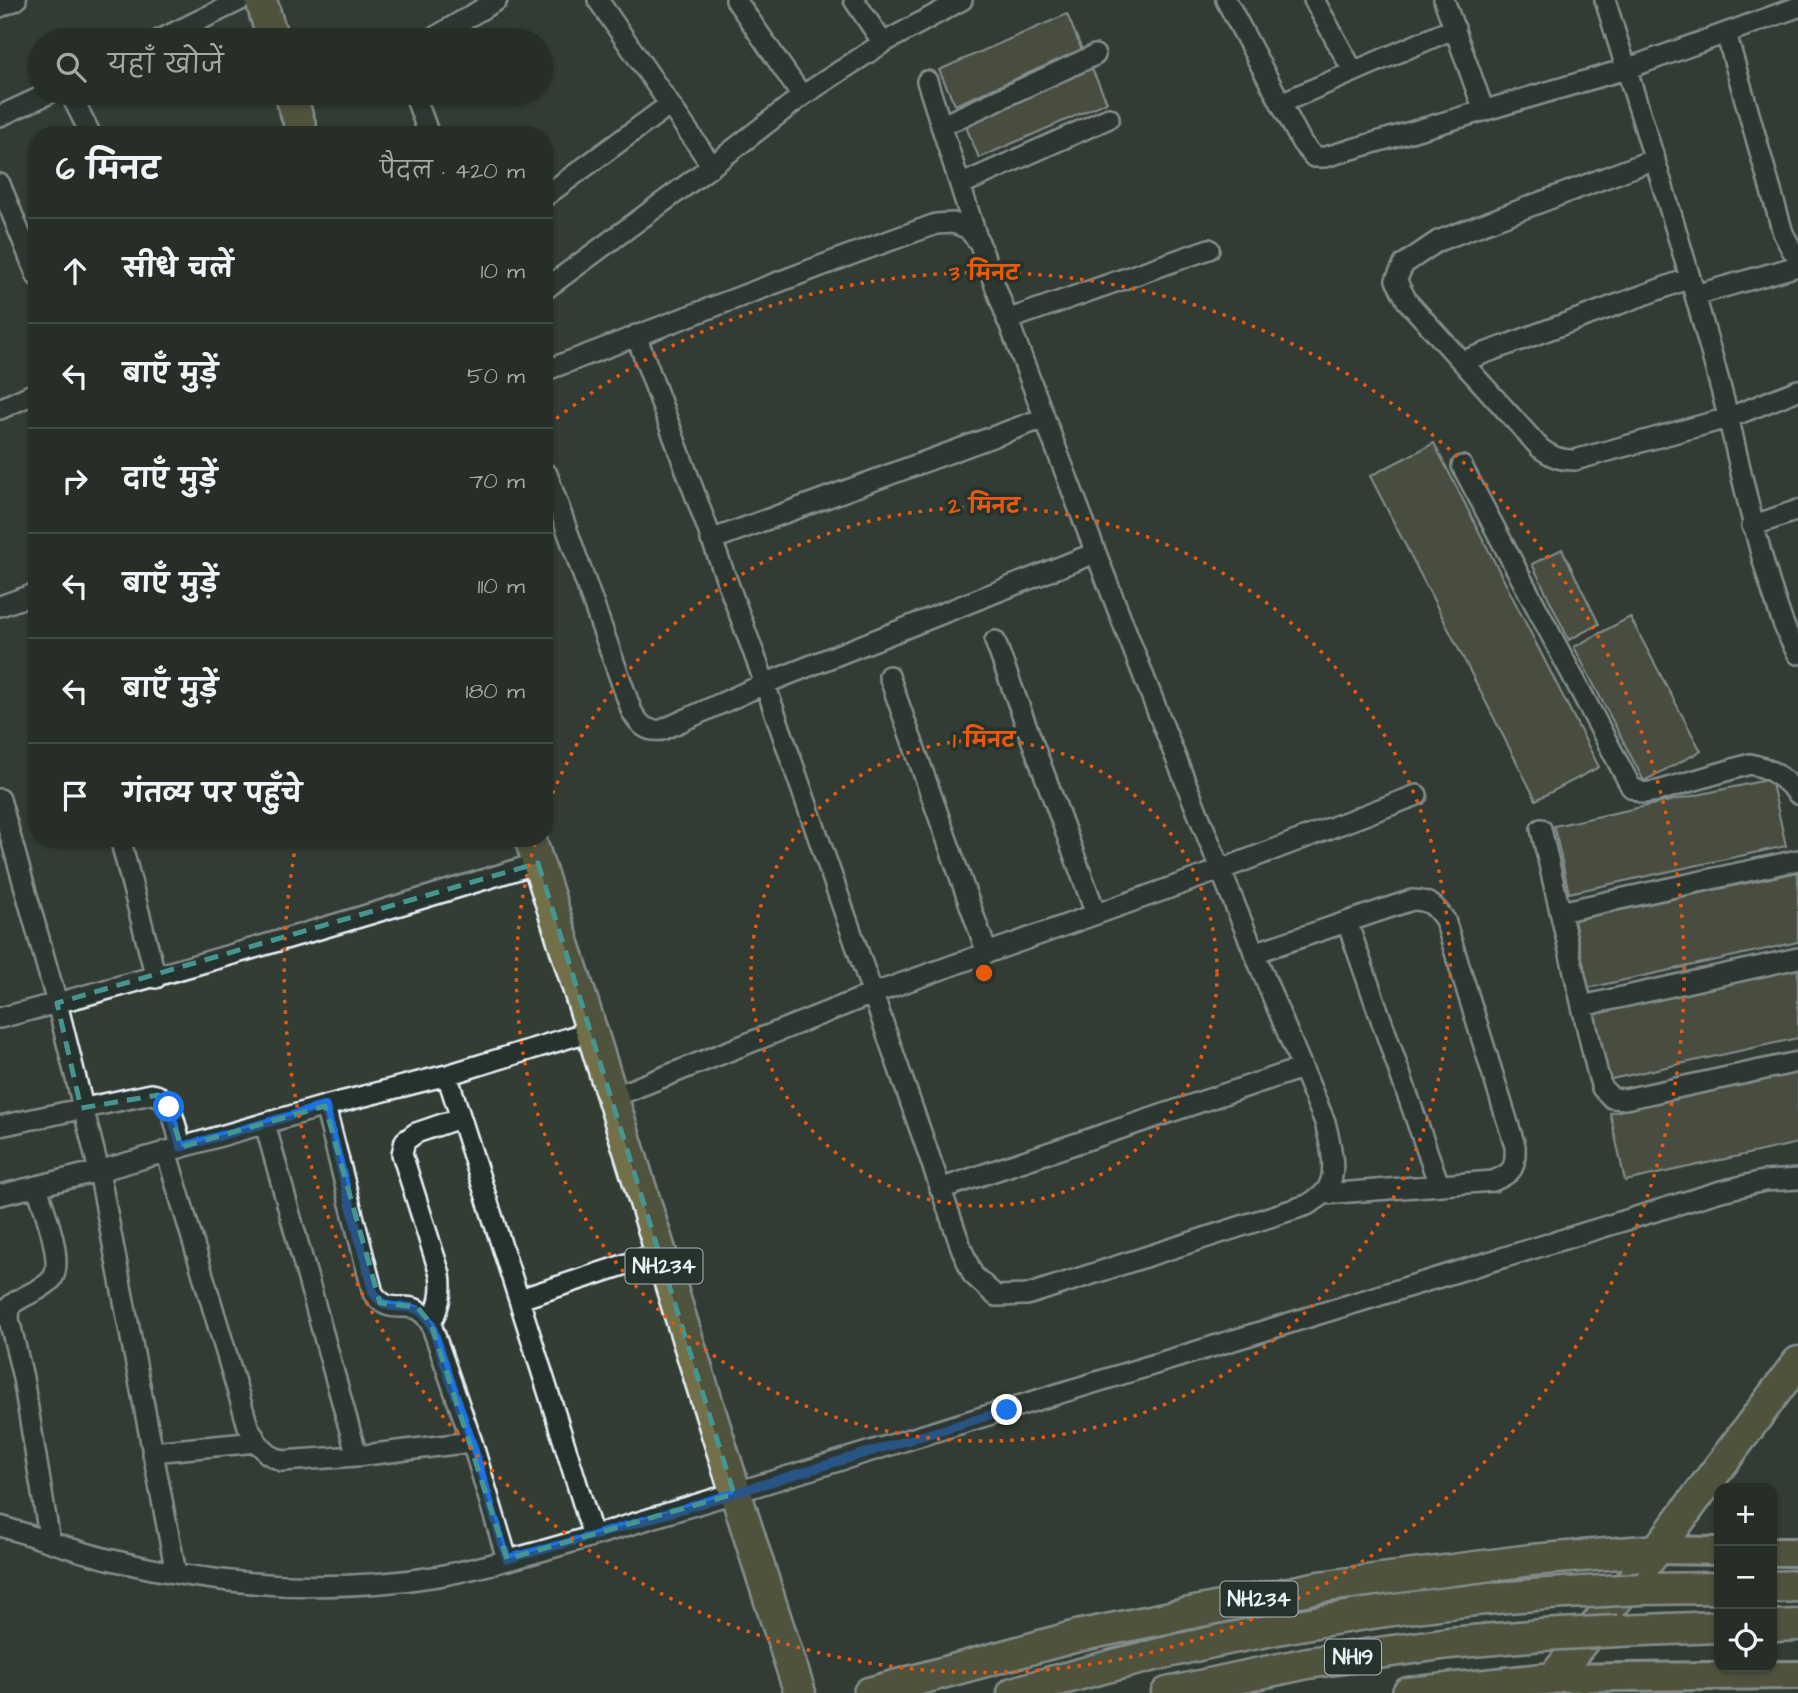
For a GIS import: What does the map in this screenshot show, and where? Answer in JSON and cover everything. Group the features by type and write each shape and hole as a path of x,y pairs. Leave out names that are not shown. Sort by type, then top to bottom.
{"highway":[{"path":"261,0 270,28"},
{"path":"294,105 300,126"},
{"name":"NH234","path":"534,851 613,1097 734,1494 800,1693"},
{"path":"1408,1693 1547,1686 1657,1550 1798,1362"},
{"name":"NH234","path":"869,1693 1077,1636 1319,1587 1531,1560 1657,1550"},
{"path":"1777,1587 1798,1586"},
{"name":"NH19","path":"1013,1693 1086,1671 1318,1622 1518,1596 1714,1588"},
{"path":"1777,1626 1798,1625"},
{"name":"NH19","path":"1167,1693 1308,1663 1449,1643 1542,1635 1714,1627"}],"main road":[{"path":"1657,1550 1714,1551"},
{"path":"1777,1552 1798,1552"},
{"path":"1547,1686 1770,1684 1798,1675"}],"street":[{"path":"0,7 16,0"},
{"path":"184,28 241,0"},
{"path":"450,28 497,0"},
{"path":"598,0 712,166"},
{"path":"736,0 802,96"},
{"path":"855,0 883,43"},
{"path":"553,283 802,96 883,43 961,0"},
{"path":"1314,0 1353,72"},
{"path":"1444,0 1484,111"},
{"path":"1605,0 1693,287 1728,418 1752,526 1787,637 1798,654"},
{"path":"1235,3 1302,143 1314,156 1325,157 1626,69 1798,7"},
{"path":"1281,103 1455,28"},
{"path":"1726,33 1783,233 1792,250 1798,255"},
{"path":"941,126 1095,55"},
{"path":"927,81 979,242 1095,553 1220,870 1325,1122 1331,1150 1332,1174 1324,1194"},
{"path":"0,116 28,103"},
{"path":"76,105 86,126"},
{"path":"418,105 426,126"},
{"path":"553,190 669,105"},
{"path":"960,185 1109,118"},
{"path":"1655,159 1438,241 1404,264 1396,280 1399,289 1540,448 1562,460 1575,460 1728,418 1798,390"},
{"path":"0,184 28,254"},
{"path":"553,367 936,224 953,223 967,228 979,242"},
{"path":"1007,320 1209,249"},
{"path":"1463,361 1693,287 1798,266"},
{"path":"636,335 764,684 940,1189 973,1275 996,1296 1027,1295 1307,1205 1324,1194 1493,1181 1508,1175 1516,1162 1515,1146 1445,920 1435,906 1425,900 1412,900 1254,953"},
{"path":"0,410 28,396"},
{"path":"711,540 1044,418"},
{"path":"1461,466 1630,787 1643,793 1658,791 1749,764 1765,767 1778,774 1798,794"},
{"path":"553,491 632,712 639,724 650,731 662,730 764,684 1095,553"},
{"path":"1752,526 1798,510"},
{"path":"0,606 28,596"},
{"path":"995,641 1096,914"},
{"path":"889,676 987,953"},
{"path":"613,1097 872,994 1220,870 1418,795"},
{"path":"0,799 57,1003 81,1108 99,1171 176,1573"},
{"path":"1541,829 1602,1088 1612,1098 1625,1099 1798,1062"},
{"path":"122,847 156,978"},
{"path":"0,1018 156,978 534,851"},
{"path":"1560,912 1798,860"},
{"path":"1348,922 1439,1185"},
{"path":"1582,1006 1798,958"},
{"path":"0,1195 99,1171 325,1106 447,1075 591,1031"},
{"path":"940,1189 1302,1068"},
{"path":"447,1075 593,1536"},
{"path":"0,1126 151,1094 165,1100 169,1107 174,1149 248,1426 268,1454 282,1461 472,1443"},
{"path":"325,1106 373,1293 380,1303 392,1307 417,1307 425,1313 431,1324 472,1443 507,1559"},
{"path":"431,1324 440,1305 440,1273 402,1154 405,1141 416,1133 460,1118"},
{"path":"265,1124 357,1456"},
{"path":"0,1525 111,1560 235,1582 297,1586 355,1585 439,1576 593,1536 734,1494 1721,1191 1764,1181 1798,1179"},
{"path":"37,1186 57,1261 53,1277 44,1286 20,1297 10,1306 9,1320 23,1378 50,1542"},
{"path":"520,1299 660,1253"},
{"path":"152,1452 257,1442"}],"highlighted area":[{"path":"538,863 734,1494 507,1559 431,1324 417,1307 380,1303 325,1106 181,1147 169,1107 158,1095 81,1108 57,1003"}],"building":[{"path":"1067,14 1082,50 955,105 939,70"},
{"path":"1091,67 1107,102 979,158 964,122"},
{"path":"1434,443 1599,767 1536,800 1370,476"},
{"path":"1562,549 1599,624 1569,640 1532,564"},
{"path":"1630,617 1701,751 1644,781 1574,647"},
{"path":"1771,779 1786,846 1569,893 1554,826"},
{"path":"1798,872 1798,942 1588,988 1574,920"},
{"path":"1798,968 1798,1038 1607,1080 1593,1012"},
{"path":"1798,1072 1798,1143 1625,1181 1610,1113"}],"route":[{"path":"169,1107 181,1147 325,1106 373,1293 380,1303 392,1307 417,1307 425,1313 431,1324 472,1443 507,1559 593,1536 1007,1410"}]}
